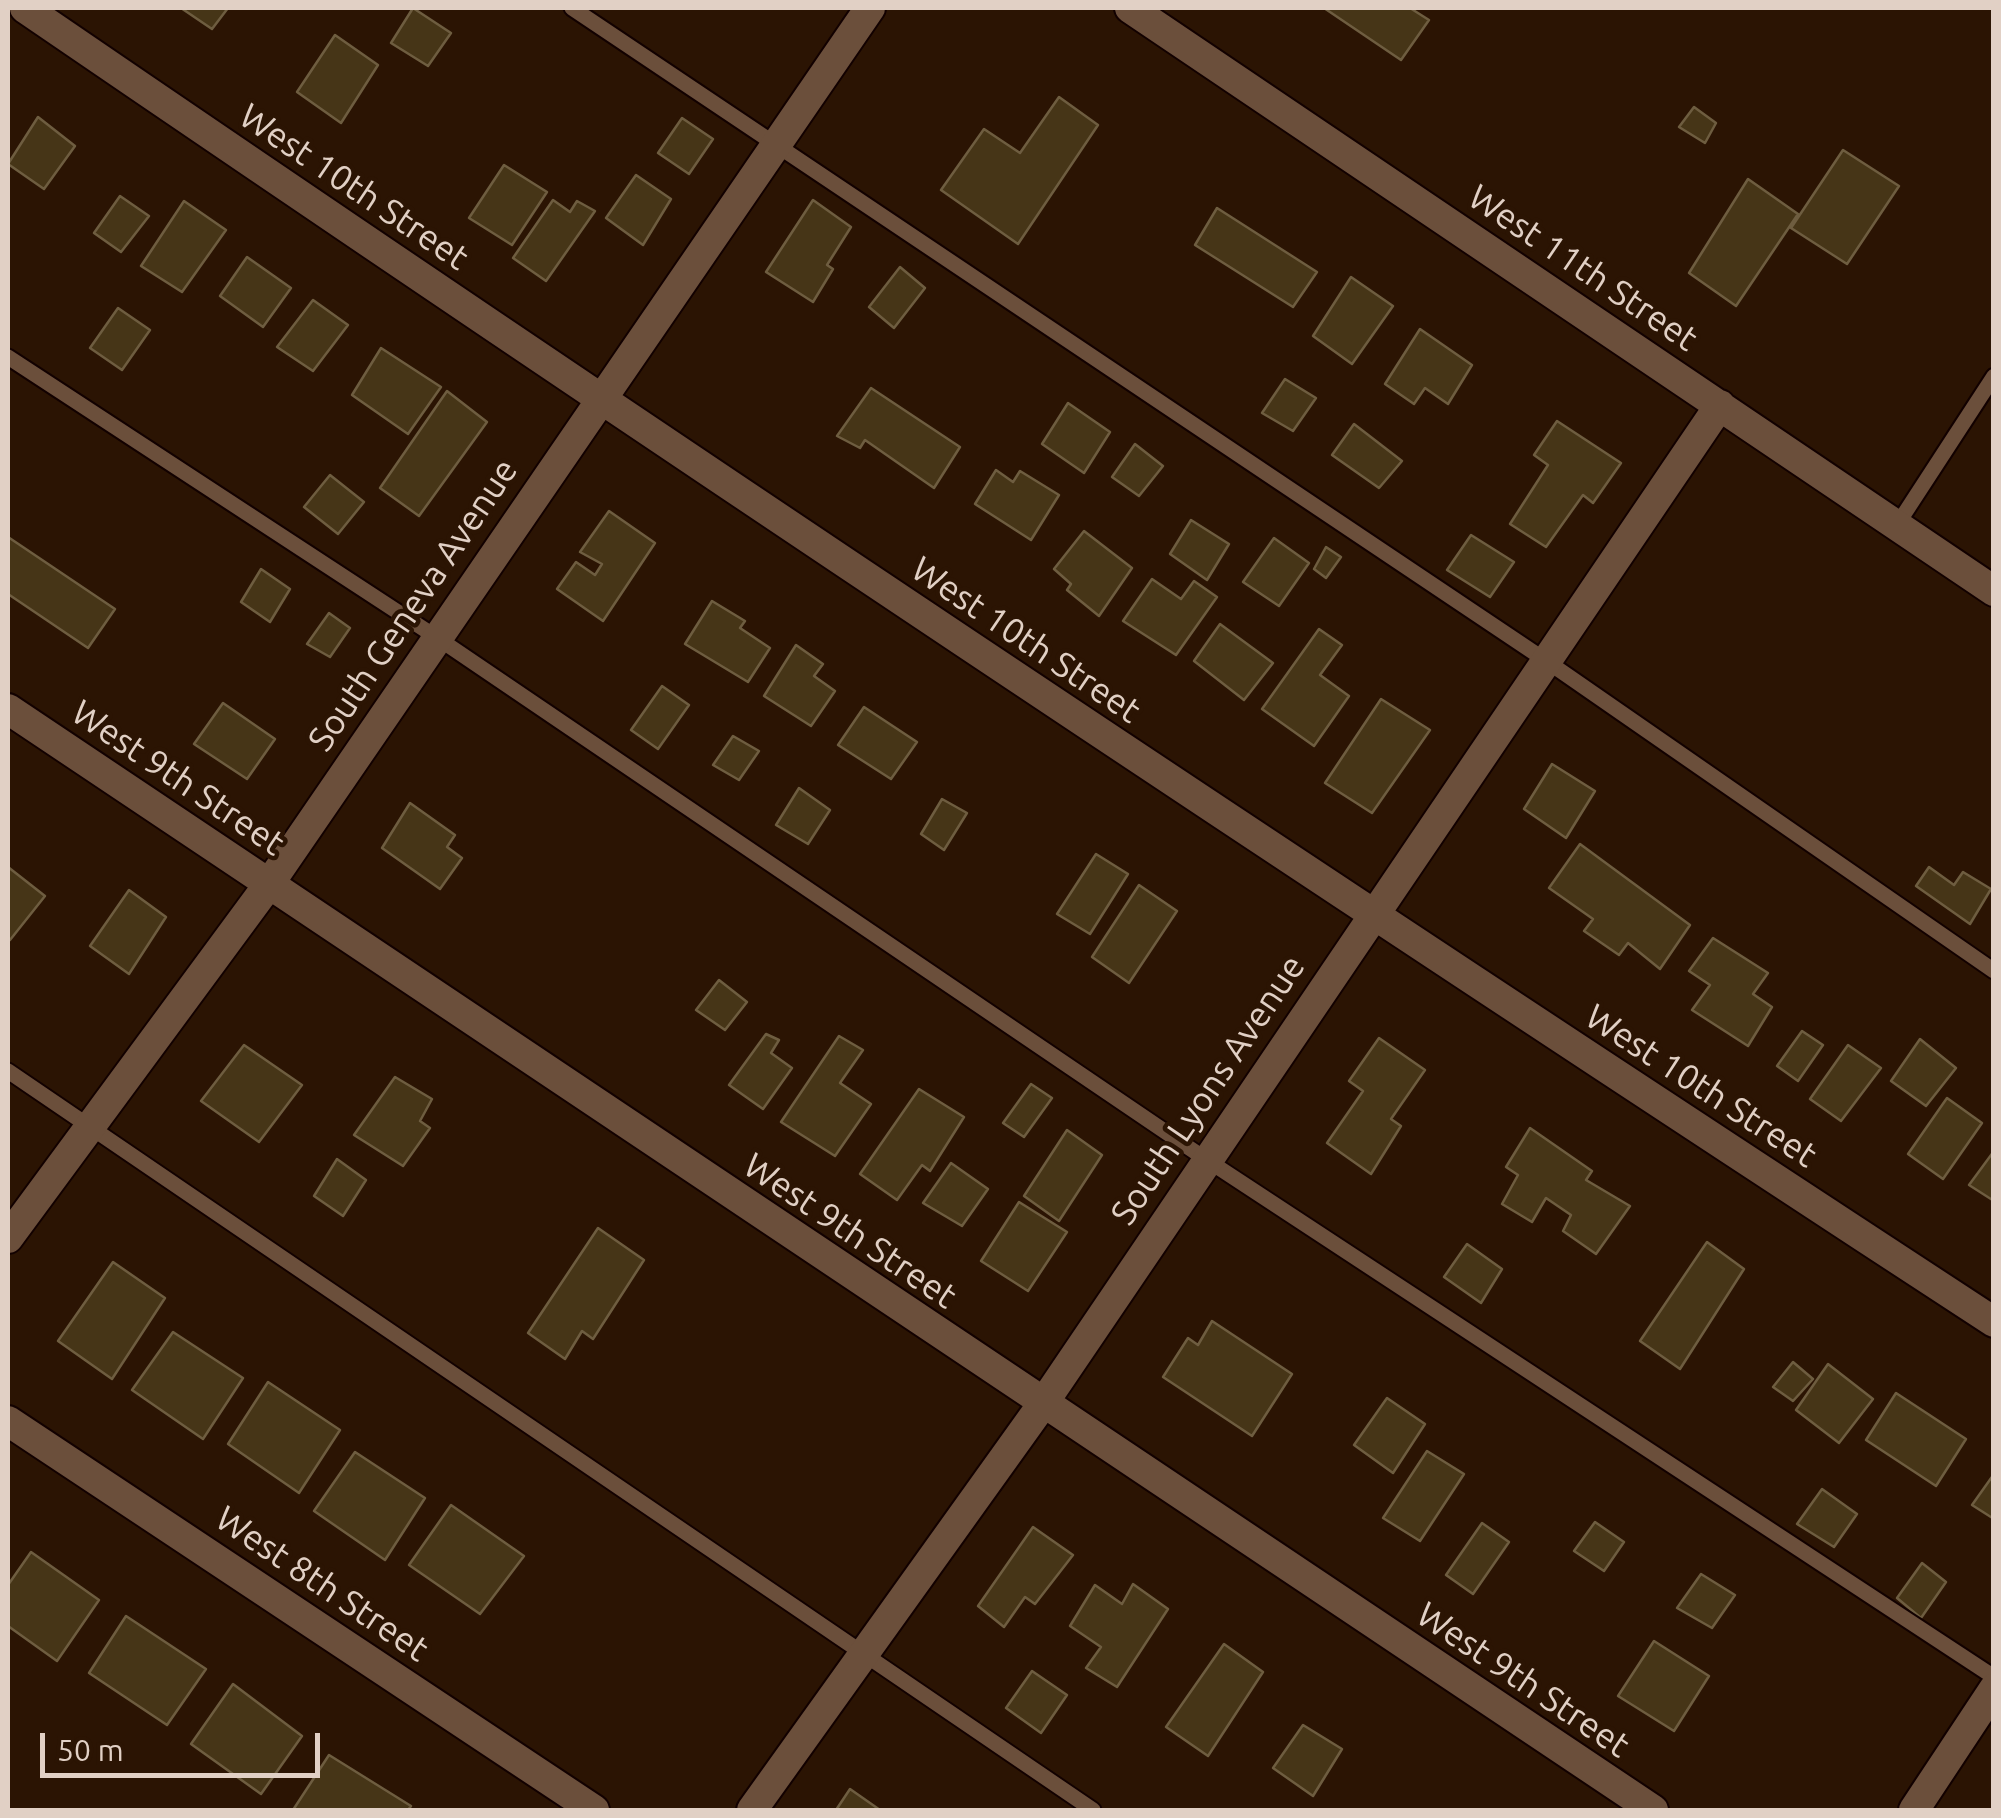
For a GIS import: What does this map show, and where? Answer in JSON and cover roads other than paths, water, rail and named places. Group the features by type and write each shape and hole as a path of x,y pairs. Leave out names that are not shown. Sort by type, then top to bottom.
{"street":[{"name":"West 10th Street","path":"25,8 598,399 1370,915 1994,1322"},
{"name":"South Geneva Avenue","path":"8,1238 269,884 598,399 870,8"},
{"name":"West 11th Street","path":"1130,8 1994,591"},
{"name":"South Lyons Avenue","path":"752,1810 1042,1406 1370,915 1720,405"},
{"name":"West 9th Street","path":"8,709 1042,1406 1652,1810"},
{"name":"West 8th Street","path":"8,1421 594,1810"},
{"path":"1914,1810 1994,1689"}],"lane":[{"path":"572,8 1545,660 1994,970"},
{"path":"8,357 436,637 1207,1160 1994,1677"},
{"path":"1896,525 1994,376"},
{"path":"8,1071 1093,1810"}]}
